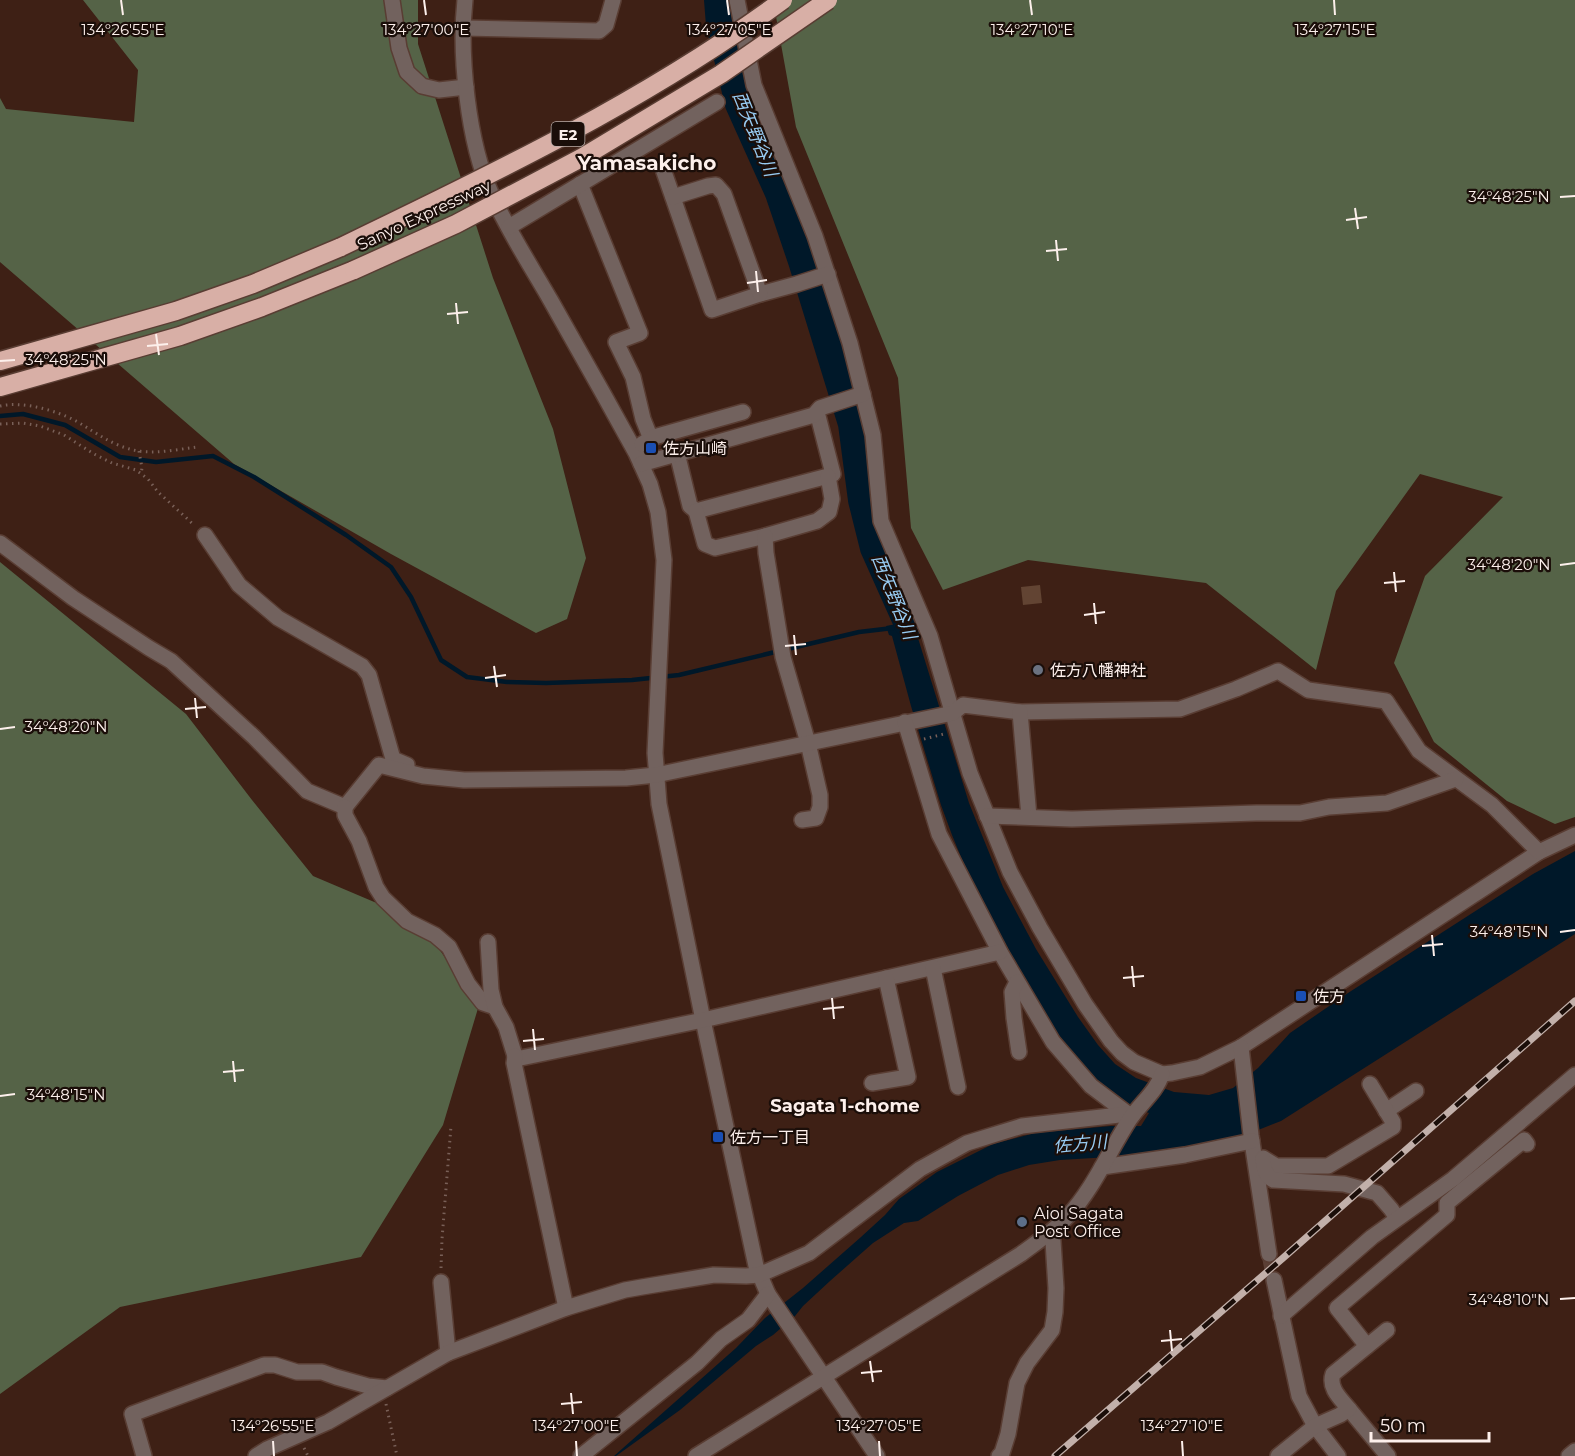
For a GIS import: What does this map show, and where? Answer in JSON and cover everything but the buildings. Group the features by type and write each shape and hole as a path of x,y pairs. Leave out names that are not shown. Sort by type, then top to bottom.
{"highway":[{"name":"Sanyo Expressway","path":"0,361 176,310 253,284 341,247 450,195 571,132 644,91 713,48 783,0"},
{"name":"Sanyo Expressway","path":"0,387 180,336 262,307 354,270 456,224 583,157 721,74 828,0"}],"street":[{"path":"392,0 399,48 407,72 422,86 440,90 466,87"},
{"path":"465,0 466,87 480,161 491,192 634,449 655,499 663,538 664,577 655,753 659,804 753,1256 759,1275 770,1296 877,1456"},
{"path":"464,28 599,31 606,25 613,0"},
{"path":"737,0 754,85 815,236 823,276 850,343 860,395 873,435 881,521 930,636 970,773 1010,872 1085,1004 1103,1031 1122,1053 1161,1078"},
{"path":"509,227 717,102"},
{"path":"663,169 712,310 823,276"},
{"path":"580,184 640,333 616,342 633,376 643,419 651,440"},
{"path":"673,197 716,185 724,194 760,294"},
{"path":"641,464 814,415 820,408 860,395"},
{"path":"634,449 651,440 742,412"},
{"path":"696,511 833,474 817,412"},
{"path":"678,453 690,506 696,511 705,544 715,548 817,521 829,512 832,500 828,476"},
{"path":"205,535 239,585 278,618 362,666 369,675 393,759 407,765 408,772"},
{"path":"765,536 782,651 820,795 820,807 816,818 802,820"},
{"path":"0,543 73,597 171,661 254,737 307,791 345,807"},
{"path":"495,1007 483,1003 468,984 449,947 435,935 407,921 383,898 376,887 359,841 345,815 345,807 379,765 423,776 475,780 626,778 656,775 953,713 963,705 1020,712 1180,709 1278,671 1308,690 1386,701 1419,751 1492,805 1539,852"},
{"path":"1020,712 1029,817"},
{"path":"905,722 939,834 1017,982 1053,1042 1091,1086 1131,1115"},
{"path":"987,816 1072,819 1300,813 1329,807 1387,803 1456,779"},
{"path":"696,1456 1021,1254 1049,1233 1077,1205 1131,1115 1161,1078 1242,1052 1539,852 1575,835"},
{"path":"488,942 491,990 495,1007 506,1027 515,1056 514,1063 566,1308"},
{"path":"515,1056 521,1058 542,1054 703,1020 1000,952"},
{"path":"933,968 958,1087"},
{"path":"872,1083 908,1077 886,978"},
{"path":"1017,982 1012,992 1019,1052"},
{"path":"1242,1052 1269,1254"},
{"path":"1281,1316 1372,1237 1453,1179 1575,1075"},
{"path":"1255,1146 1276,1166 1328,1166 1393,1127 1393,1122 1370,1084"},
{"path":"1386,1111 1416,1091"},
{"path":"256,1456 328,1422 448,1353 566,1308 642,1287 714,1275 759,1275 809,1253 920,1169 967,1143 1022,1125 1131,1115"},
{"path":"1367,1346 1337,1308 1447,1215 1447,1203 1524,1140 1527,1144"},
{"path":"1103,1165 1255,1146"},
{"path":"1255,1146 1268,1177 1273,1180 1344,1184 1377,1193 1397,1218"},
{"path":"999,1456 1008,1434 1017,1383 1026,1363 1052,1329 1056,1288 1053,1241 1049,1233"},
{"path":"1274,1280 1299,1396 1315,1426 1338,1456"},
{"path":"441,1282 448,1353"},
{"path":"581,1456 689,1369 721,1339 748,1320 770,1296"},
{"path":"1387,1330 1333,1374 1331,1379 1335,1391 1388,1456"},
{"path":"144,1456 132,1414 264,1365 276,1365 297,1371 322,1372 385,1390"},
{"path":"1278,1456 1315,1426 1349,1409"},
{"path":"1569,1456 1575,1451"}],"path":[{"path":"0,406 10,404 39,407 75,420 101,437 139,452 198,447"},
{"path":"0,424 23,423 40,426 64,435 112,463 136,470 205,535"},
{"path":"139,452 141,474"},
{"path":"911,741 958,731"},
{"path":"441,1282 441,1239 451,1126"},
{"path":"385,1390 397,1456"}],"green space":[{"path":"83,0 418,0 418,44 493,278 553,429 586,558 567,619 536,633 391,554 234,464 0,262 0,98 6,109 134,122 138,70"},
{"path":"773,0 1575,0 1575,817 1555,824 1507,801 1434,742 1394,663 1425,576 1503,497 1420,474 1336,591 1316,670 1206,583 1028,560 943,590 911,528 898,378 796,127"},
{"path":"0,562 186,714 313,876 419,921 479,1005 443,1125 361,1257 120,1307 0,1394"}],"water":[{"name":"佐方川","path":"896,587 913,622 969,803 1003,887 1036,949 1078,1017 1115,1064 1136,1078 1174,1092 1209,1095 1233,1088 1258,1068 1290,1033 1533,874 1575,851 1575,934 1281,1121 1243,1136 1160,1154 1060,1160 1029,1165 998,1175 918,1221 904,1223 873,1243 803,1306 795,1316 680,1410 614,1456 736,1348 765,1318 861,1237 899,1199 937,1172 993,1144 1035,1133 1111,1126 1141,1126 1149,1113 1126,1104 1081,1066 1051,1024 1006,948 966,869 941,805 892,636 889,635 886,626 896,624 900,618 889,592"}],"waterway":[{"name":"西矢野谷川","path":"718,0 720,25 739,104 779,193 852,424 862,500 874,548 908,624"},
{"path":"0,416 23,414 65,425 120,457 156,462 213,456 254,477 346,535 391,567 411,597 441,660 467,677 507,682 546,683 632,680 679,675 859,632 893,628"}],"tunnel":[{"path":"1269,1254 1274,1280"}],"railway":[{"path":"1055,1456 1575,1001"}],"place":[{"name":"佐方山崎","path":"651,448"},
{"name":"佐方八幡神社","path":"1038,670"},
{"name":"佐方","path":"1301,996"},
{"name":"佐方一丁目","path":"718,1137"},
{"name":"Aioi Sagata Post Office","path":"1022,1222"}],"district":[{"name":"Yamasakicho","path":"647,163"},
{"name":"Sagata 1-chome","path":"845,1106"}]}
